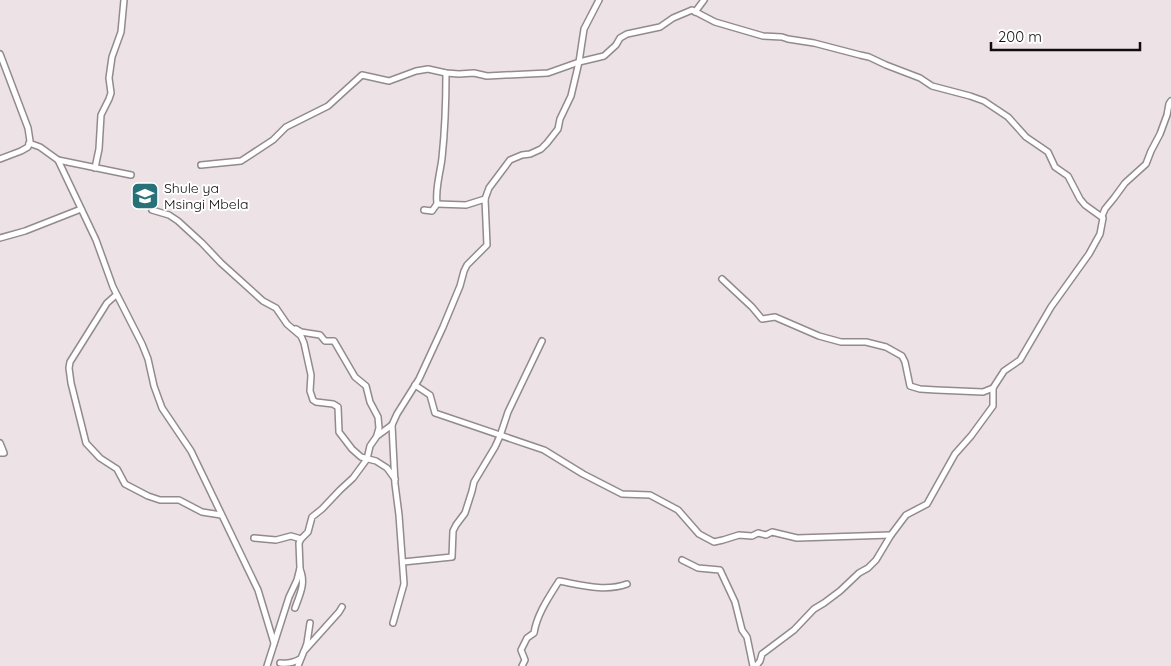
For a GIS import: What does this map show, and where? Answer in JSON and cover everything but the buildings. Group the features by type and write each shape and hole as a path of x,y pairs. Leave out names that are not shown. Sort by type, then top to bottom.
{"street":[{"path":"95,168 99,149 101,115 111,93 108,78 112,57 121,32 124,0"},
{"path":"267,666 289,598 297,580 300,568 300,539 308,532 312,517 354,478 366,459 370,446 377,436 392,425 419,379 460,286 464,270 487,245 485,199 489,188 510,160 541,149 558,129 560,119 571,96 584,29 600,0"},
{"path":"695,12 704,0"},
{"path":"201,166 241,161 273,140 286,127 328,106 362,75 389,82 416,71 428,69 446,73 474,73 487,76 548,74 579,62 604,56 616,45 620,38 627,34 660,27 682,13 692,10 715,22 764,36 782,37 814,43 869,57 920,78 932,86 970,96 984,102 1008,117 1026,137 1048,152 1055,167 1068,176 1085,205 1102,216"},
{"path":"0,54 28,128 30,141 28,147 0,159"},
{"path":"424,210 432,212 437,204 436,194 444,134 446,73"},
{"path":"756,666 762,654 794,630 814,609 876,560 906,515 927,504 955,454 993,406 993,388 1004,371 1020,360 1051,308 1089,254 1100,234 1104,218 1102,216 1105,209 1125,183 1146,164 1160,134 1171,101"},
{"path":"29,143 40,147 58,160 131,175"},
{"path":"58,160 96,240 112,287 142,344 162,408 191,451 258,590 274,643"},
{"path":"437,204 466,205 485,199"},
{"path":"0,238 25,231 81,209"},
{"path":"152,210 169,215 178,221 263,301 276,308 304,343 310,375 310,391 313,400 338,406 339,432 352,449 357,455 376,461 387,468 395,478"},
{"path":"722,279 762,319 775,317 819,336 841,342 866,342 886,347 902,356 910,386 920,389 983,392 993,388"},
{"path":"116,295 108,302 70,362 71,383 86,443 100,458 117,470 126,484 148,496 160,500 179,500 202,512 221,515"},
{"path":"287,324 302,332 320,335 325,341 334,342 355,377 366,386 370,402 378,417 379,428 377,436"},
{"path":"403,562 452,557 453,531 465,513 474,482 500,436 508,412 542,341"},
{"path":"415,384 430,396 435,413 544,450 583,474 622,494 650,495 678,510 699,534 714,542 739,535 752,536 758,533 766,534 772,532 797,538 891,535"},
{"path":"392,425 404,584 393,623"},
{"path":"0,443 4,453 0,452"},
{"path":"254,538 276,540 291,536 300,539"},
{"path":"682,560 698,568 720,570 735,602 742,630 747,637 756,666"},
{"path":"295,608 303,586 303,575 300,568"},
{"path":"522,666 525,660 520,650 527,638 534,633 540,614 559,581 582,586 609,588 627,584"},
{"path":"304,651 340,612 342,607"},
{"path":"298,666 307,643 310,623"},
{"path":"271,653 281,665 294,663 300,658"}],"place":[{"name":"Shule ya Msingi Mbela","path":"145,196"}]}
